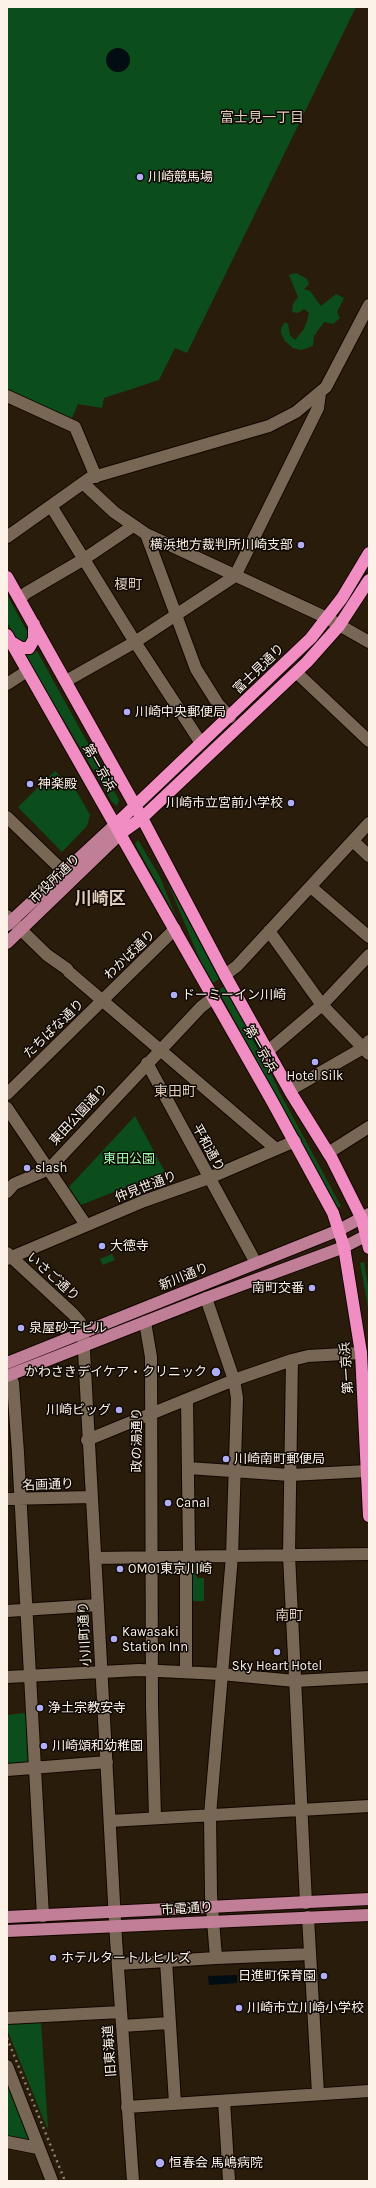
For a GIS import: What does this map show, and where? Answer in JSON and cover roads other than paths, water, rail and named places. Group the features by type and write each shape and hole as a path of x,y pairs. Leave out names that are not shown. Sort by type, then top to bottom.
{"highway":[{"name":"富士見通り","path":"118,829 135,805 297,652 327,618 342,598 369,553"},
{"name":"第一京浜","path":"7,577 135,805 225,975 290,1090 365,1216 369,1248"},
{"path":"118,829 142,818 297,672 339,626 369,580"},
{"path":"9,638 21,648 29,648 34,639 34,623"},
{"name":"第一京浜","path":"9,638 214,997 330,1205 340,1230 344,1247 361,1353 369,1516"}],"main road":[{"name":"市役所通り","path":"9,920 64,872 118,829"},
{"name":"市役所通り","path":"7,943 118,829"},
{"name":"新川通り","path":"8,1371 81,1327 256,1263 340,1230 365,1216"},
{"path":"8,1371 84,1347 206,1298 344,1247 368,1234"},
{"name":"市電通り","path":"7,1931 116,1920 214,1907 369,1899"},
{"name":"市電通り","path":"7,1916 214,1922 369,1914"}],"street":[{"path":"7,536 83,483 96,477 269,426 296,412 320,393 332,377 369,304"},
{"path":"66,681 134,642 235,576 318,408 320,393"},
{"path":"7,396 75,427 96,477"},
{"path":"83,483 133,526 146,534 327,618 369,642"},
{"path":"51,506 134,642 201,743"},
{"path":"20,599 26,593 84,559 133,526"},
{"path":"146,534 196,669 218,704 230,716"},
{"path":"7,684 27,671"},
{"path":"297,672 369,741"},
{"path":"7,817 64,872"},
{"path":"225,975 237,966 369,823"},
{"path":"353,841 369,856"},
{"path":"311,887 369,937"},
{"path":"9,920 276,1149"},
{"name":"わかば通り","path":"103,1001 175,929"},
{"path":"270,931 322,1005 367,1048 290,1090"},
{"path":"268,1051 322,1005 369,955"},
{"path":"147,1063 205,1002 214,997"},
{"name":"たちばな通り","path":"7,1094 103,1001"},
{"name":"東田公園通り","path":"7,1192 14,1184 49,1169 147,1063"},
{"name":"平和通り","path":"147,1063 256,1263"},
{"path":"7,1108 86,1225"},
{"path":"328,1153 369,1127"},
{"name":"仲見世通り","path":"8,1256 209,1178 295,1141"},
{"name":"いさご通り","path":"8,1256 81,1327"},
{"path":"206,1298 234,1380 237,1398 232,1556 210,1815 211,1895 214,1907 216,1958"},
{"name":"政の湯通り","path":"146,1322 152,1357 152,1670 155,1818"},
{"name":"小川町通り","path":"81,1327 84,1347 87,1440 116,1920"},
{"path":"87,1440 234,1380 292,1360 308,1356 361,1353"},
{"path":"292,1360 289,1555 306,1903"},
{"path":"8,1371 13,1383 31,1676 43,1916"},
{"path":"186,1672 186,1557 189,1552 187,1400"},
{"path":"188,1468 235,1470 290,1475 367,1472"},
{"name":"名画通り","path":"7,1499 20,1500 91,1497"},
{"path":"95,1558 369,1554"},
{"path":"7,1611 98,1605"},
{"path":"7,1677 152,1670 221,1674 296,1681 369,1678"},
{"path":"7,1770 107,1762"},
{"path":"110,1821 369,1806"},
{"path":"308,1917 318,2094"},
{"name":"旧東海道","path":"116,1920 132,2181"},
{"path":"118,1964 310,1954"},
{"path":"166,1961 175,2103"},
{"path":"7,2018 121,2012"},
{"path":"122,2026 169,2023"},
{"path":"7,2066 52,2181"},
{"path":"127,2107 369,2091"},
{"path":"224,2101 229,2181"},
{"path":"7,2142 38,2148"}],"railway":[{"path":"7,2038 65,2181"}],"place":[{"name":"川崎競馬場","path":"140,177"},
{"name":"横浜地方裁判所川崎支部","path":"301,545"},
{"name":"川崎中央郵便局","path":"127,712"},
{"name":"神楽殿","path":"30,784"},
{"name":"川崎市立宮前小学校","path":"291,803"},
{"name":"ドーミーイン川崎","path":"174,995"},
{"name":"Hotel Silk","path":"315,1062"},
{"name":"slash","path":"27,1168"},
{"name":"大徳寺","path":"102,1246"},
{"name":"南町交番","path":"312,1288"},
{"name":"泉屋砂子ビル","path":"21,1328"},
{"name":"かわさきデイケア・クリニック","path":"216,1372"},
{"name":"川崎ビッグ","path":"119,1410"},
{"name":"川崎南町郵便局","path":"226,1459"},
{"name":"Canal","path":"168,1503"},
{"name":"OMO1東京川崎","path":"120,1569"},
{"name":"Kawasaki Station Inn","path":"114,1639"},
{"name":"Sky Heart Hotel","path":"277,1652"},
{"name":"浄土宗教安寺","path":"40,1708"},
{"name":"川崎頌和幼稚園","path":"44,1746"},
{"name":"ホテルタートルヒルズ","path":"53,1958"},
{"name":"日進町保育園","path":"324,1976"},
{"name":"川崎市立川崎小学校","path":"239,2008"},
{"name":"恒春会 馬嶋病院","path":"160,2163"}],"district":[{"name":"富士見一丁目","path":"262,118"},
{"name":"榎町","path":"128,585"},
{"name":"川崎区","path":"100,899"},
{"name":"東田町","path":"175,1092"},
{"name":"南町","path":"289,1616"}],"park label":[{"name":"東田公園","path":"129,1159"}]}
